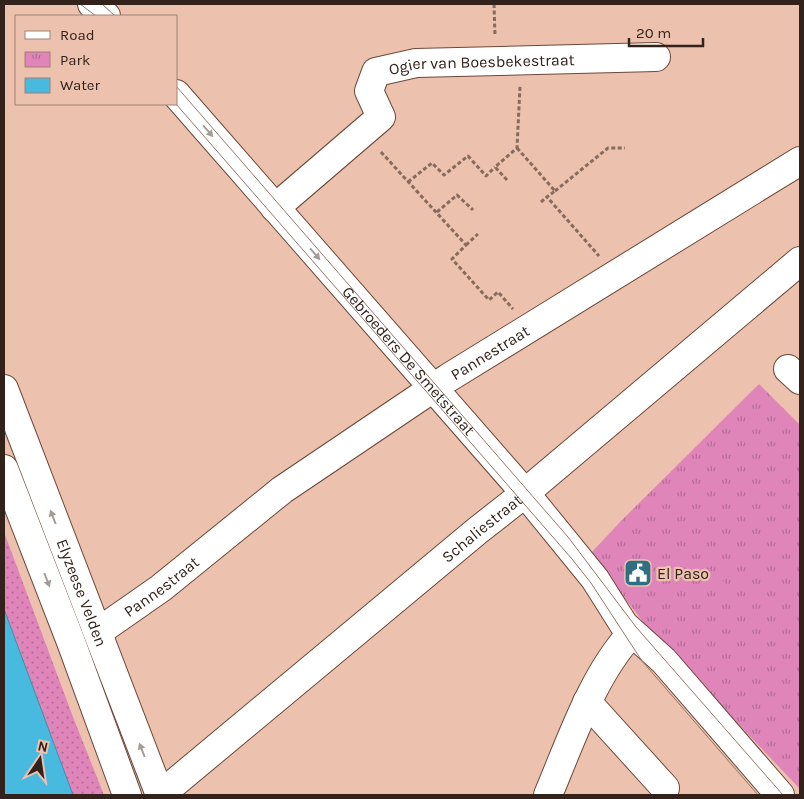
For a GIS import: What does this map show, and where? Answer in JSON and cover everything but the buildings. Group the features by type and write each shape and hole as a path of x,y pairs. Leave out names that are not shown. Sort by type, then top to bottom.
{"street":[{"path":"92,4 105,15"},
{"name":"Ogier van Boesbekestraat","path":"275,208 381,117 369,90 376,72 416,63 656,57"},
{"name":"Gebroeders De Smetstraat","path":"178,96 525,494 595,579 624,625 664,661 780,795"},
{"name":"Pannestraat","path":"98,632 161,588 282,490 433,388 800,162"},
{"name":"Schaliestraat","path":"160,795 525,494 800,261"},
{"name":"Elyzeese Velden","path":"4,389 160,795"},
{"name":"Elyzeese Velden","path":"4,469 71,642 127,795"},
{"path":"548,795 587,702 618,648 632,633"},
{"name":"Gebroeders De Smetstraat","path":"632,633 653,672 760,795"},
{"path":"587,702 665,788"}],"path":[{"path":"494,4 508,61 517,148 555,191"},
{"path":"363,133 466,245"},
{"path":"408,182 432,162 444,175 468,156 486,176 517,148"},
{"path":"541,202 608,148 625,148"},
{"path":"495,167 507,180"},
{"path":"437,212 457,194 473,210"},
{"path":"547,197 615,275"},
{"path":"478,234 452,259 489,300 498,292 529,328"}],"green space":[{"path":"759,384 800,425 800,789 649,630 591,553"},
{"path":"4,532 104,795 73,795 4,609"},
{"path":"715,573 746,605 737,613 707,581"}],"water":[{"path":"4,609 73,795 4,795"}],"tram line":[{"path":"80,4 95,15"},
{"path":"102,4 114,15"},
{"path":"178,88 568,537 636,627 783,795"},
{"path":"177,105 572,559 591,583 642,661 758,795"}],"place":[{"name":"El Paso","path":"638,573"}]}
